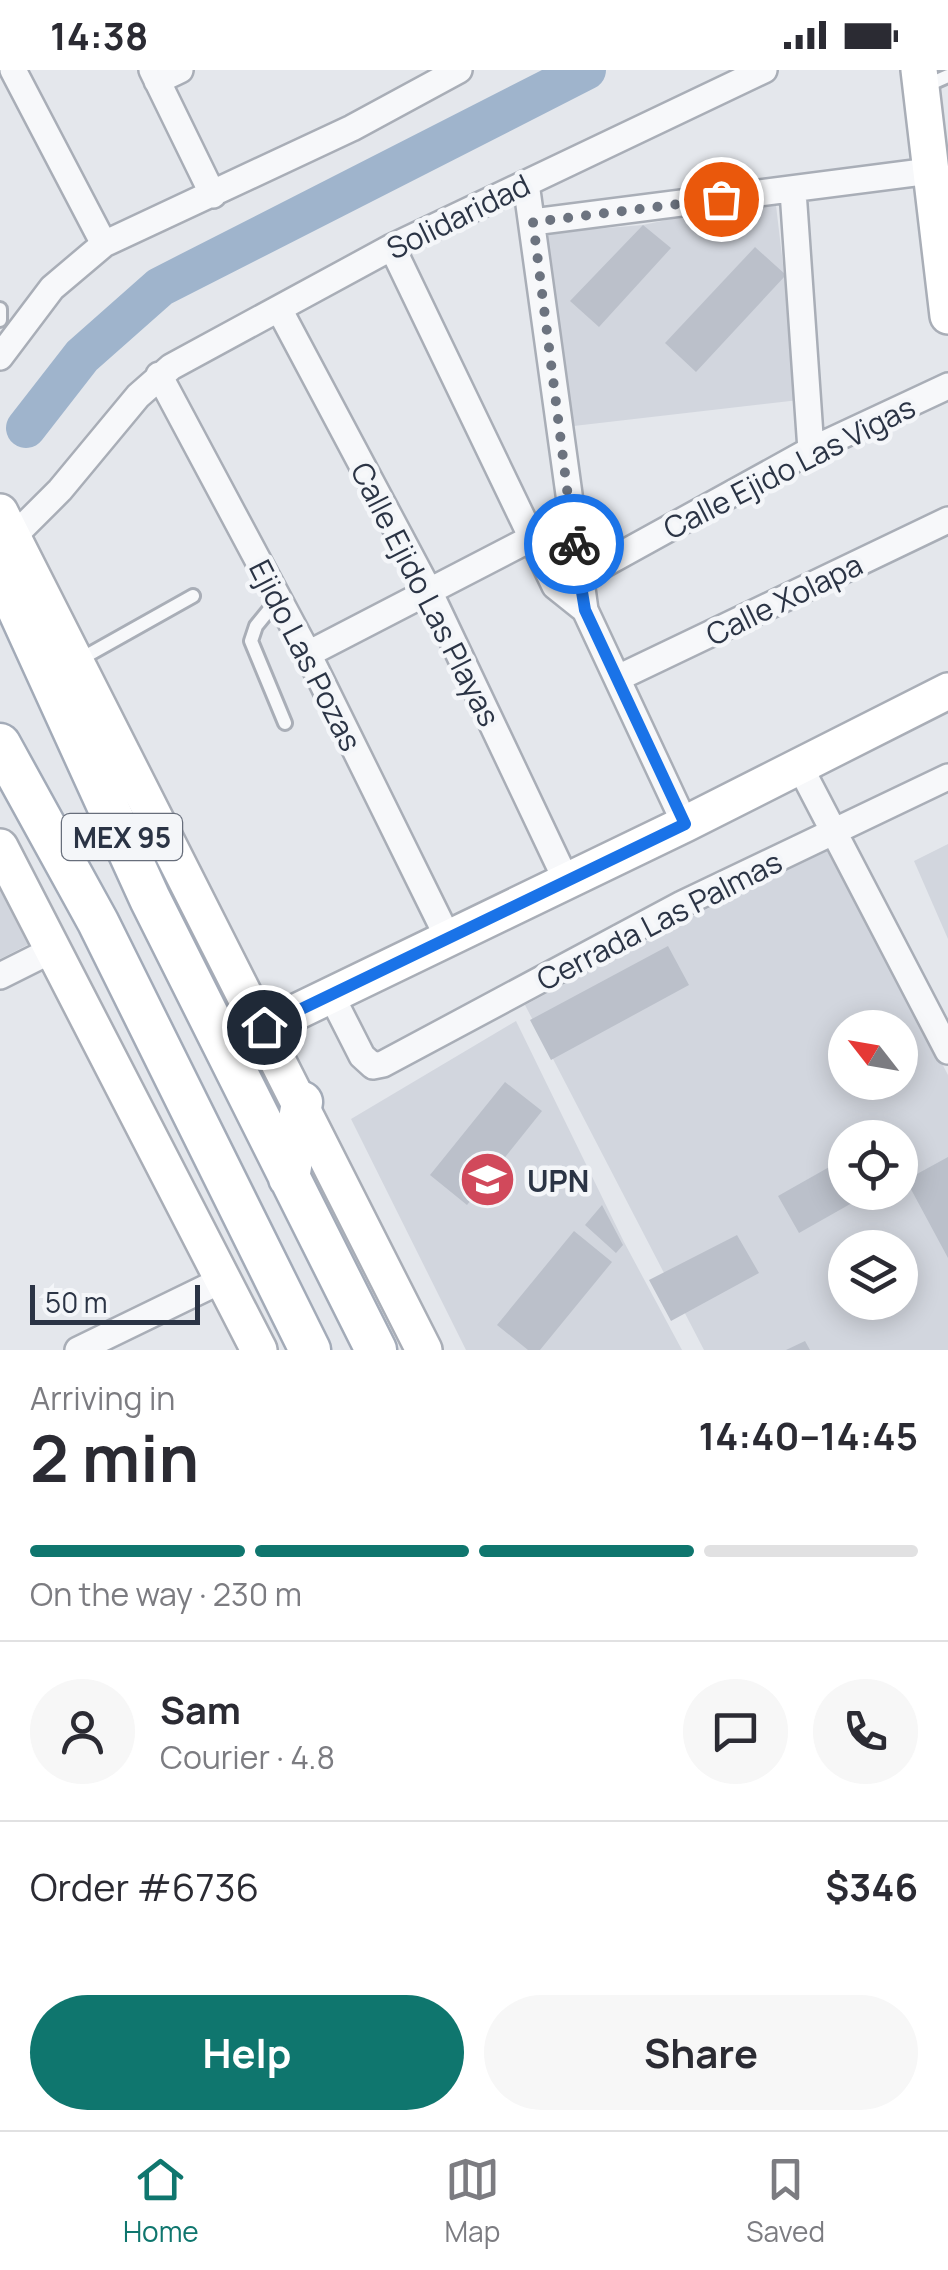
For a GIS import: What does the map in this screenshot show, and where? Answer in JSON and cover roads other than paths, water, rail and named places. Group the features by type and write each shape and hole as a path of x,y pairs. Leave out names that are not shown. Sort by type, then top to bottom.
{"main road":[{"path":"929,78 930,171 948,316"},
{"path":"4,540 76,661 424,1350"},
{"name":"MEX 95","path":"4,540 150,898 376,1350"},
{"path":"264,1027 567,882 798,762 948,691"},
{"name":"MEX 95","path":"0,744 98,922 310,1350"},
{"path":"0,847 220,1281 259,1350"},
{"path":"289,1178 302,1102"}],"street":[{"path":"12,70 104,244"},
{"path":"0,357 52,288 104,244 352,128 459,70"},
{"name":"Solidaridad","path":"4,540 159,376 392,247 764,70"},
{"path":"163,74 213,195"},
{"path":"533,222 930,171"},
{"path":"526,183 585,610 620,677 685,824"},
{"path":"793,190 812,450"},
{"path":"392,247 555,586 585,610"},
{"name":"Calle Ejido Las Playas","path":"279,309 429,591 567,882"},
{"name":"Ejido Las Pozas","path":"159,376 308,654 448,938"},
{"name":"Calle Ejido Las Vigas","path":"579,578 812,450 948,386"},
{"name":"Calle Xolapa","path":"620,677 948,520"},
{"path":"308,654 532,538"},
{"path":"798,762 948,1050"},
{"name":"Cerrada Las Palmas","path":"332,997 362,1056 372,1066 682,904 948,777"},
{"path":"0,976 52,950"},
{"path":"78,1350 220,1281"}],"lane":[{"path":"0,309 0,320"},
{"path":"76,661 193,596"},
{"path":"278,599 256,626 250,641 285,723"}],"waterway":[{"path":"26,428 82,356 160,287 586,70"}],"place":[{"name":"UPN","path":"488,1180"}]}
